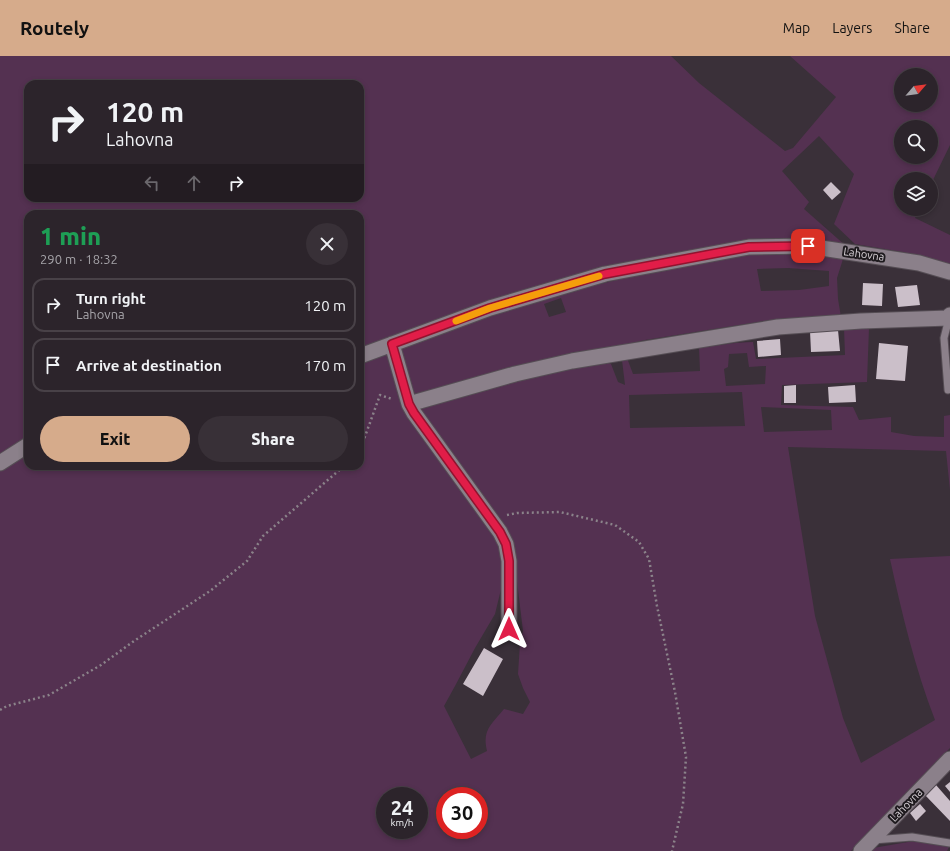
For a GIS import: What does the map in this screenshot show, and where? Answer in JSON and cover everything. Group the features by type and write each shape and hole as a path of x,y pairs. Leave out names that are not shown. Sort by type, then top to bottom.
{"street":[{"name":"Lahovna","path":"364,354 490,308 605,274 749,247 808,246 919,263 950,272"},
{"path":"409,404 515,374 572,361 778,327 949,316"},
{"path":"392,344 409,404 414,413 500,532 506,544 509,561 509,629"},
{"path":"0,463 24,448"},
{"name":"Lahovna","path":"866,846 950,758"}],"lane":[{"path":"948,390 944,338 949,316"},
{"path":"866,846 912,837 950,843"}],"path":[{"path":"364,439 380,395 409,404"},
{"path":"0,710 7,706 49,695 101,665 134,641 210,591 247,561 263,536 339,470"},
{"path":"502,516 517,513 560,512 615,525 639,542 650,559 657,606 675,692 686,757 683,804 672,851"}],"shaded area":[{"path":"0,56 671,56 699,83 785,151 793,148 836,97 790,56 950,56 950,145 937,172 894,172 894,216 916,216 915,218 950,235 950,264 903,252 855,244 834,224 854,174 819,136 782,171 809,202 804,209 846,246 785,239 752,241 638,261 570,278 401,333 383,341 405,407 434,450 501,541 505,568 495,614 444,706 471,759 487,751 486,738 489,728 504,709 523,714 530,702 518,674 520,643 523,631 516,573 511,546 503,528 444,447 417,406 432,400 543,370 601,360 611,364 618,382 625,385 622,360 627,358 633,374 700,371 699,347 753,342 756,359 845,355 844,328 869,328 867,382 782,385 781,405 853,407 859,420 891,417 891,432 914,436 944,437 944,416 950,415 950,490 946,451 788,447 815,616 843,718 861,763 935,720 921,681 899,600 890,559 950,556 950,748 851,851 0,851","holes":["747,353 749,367 766,366 765,384 726,386 724,369 728,367 729,354","742,392 745,426 630,428 629,395","761,407 831,410 832,430 764,432"]},
{"path":"753,253 811,255 843,259 837,278 841,317 770,320 645,340 513,370 416,398 400,347 538,301 633,276","holes":["788,268 829,271 829,286 799,290 761,291 757,269","561,298 566,312 549,317 544,304"]},
{"path":"914,841 949,847 947,851 870,851 873,848"}],"building":[{"path":"831,182 841,192 832,200 823,190"},
{"path":"863,283 883,284 882,306 862,305"},
{"path":"917,285 920,305 898,307 895,287"},
{"path":"838,330 840,351 811,352 810,331"},
{"path":"780,339 781,355 758,357 757,341"},
{"path":"879,343 908,346 905,381 876,379"},
{"path":"796,385 796,403 784,403 784,386"},
{"path":"855,385 856,402 829,403 828,387"},
{"path":"484,648 503,659 483,696 463,684"},
{"path":"950,782 950,792 945,786"},
{"path":"936,785 950,801 950,821 925,795"},
{"path":"920,804 926,811 916,821 910,813"}],"slow traffic":[{"path":"456,321 490,308 599,276"}],"route":[{"path":"509,629 509,561 506,544 500,532 414,413 409,404 392,344 490,308 605,274 749,247 808,246"}]}
